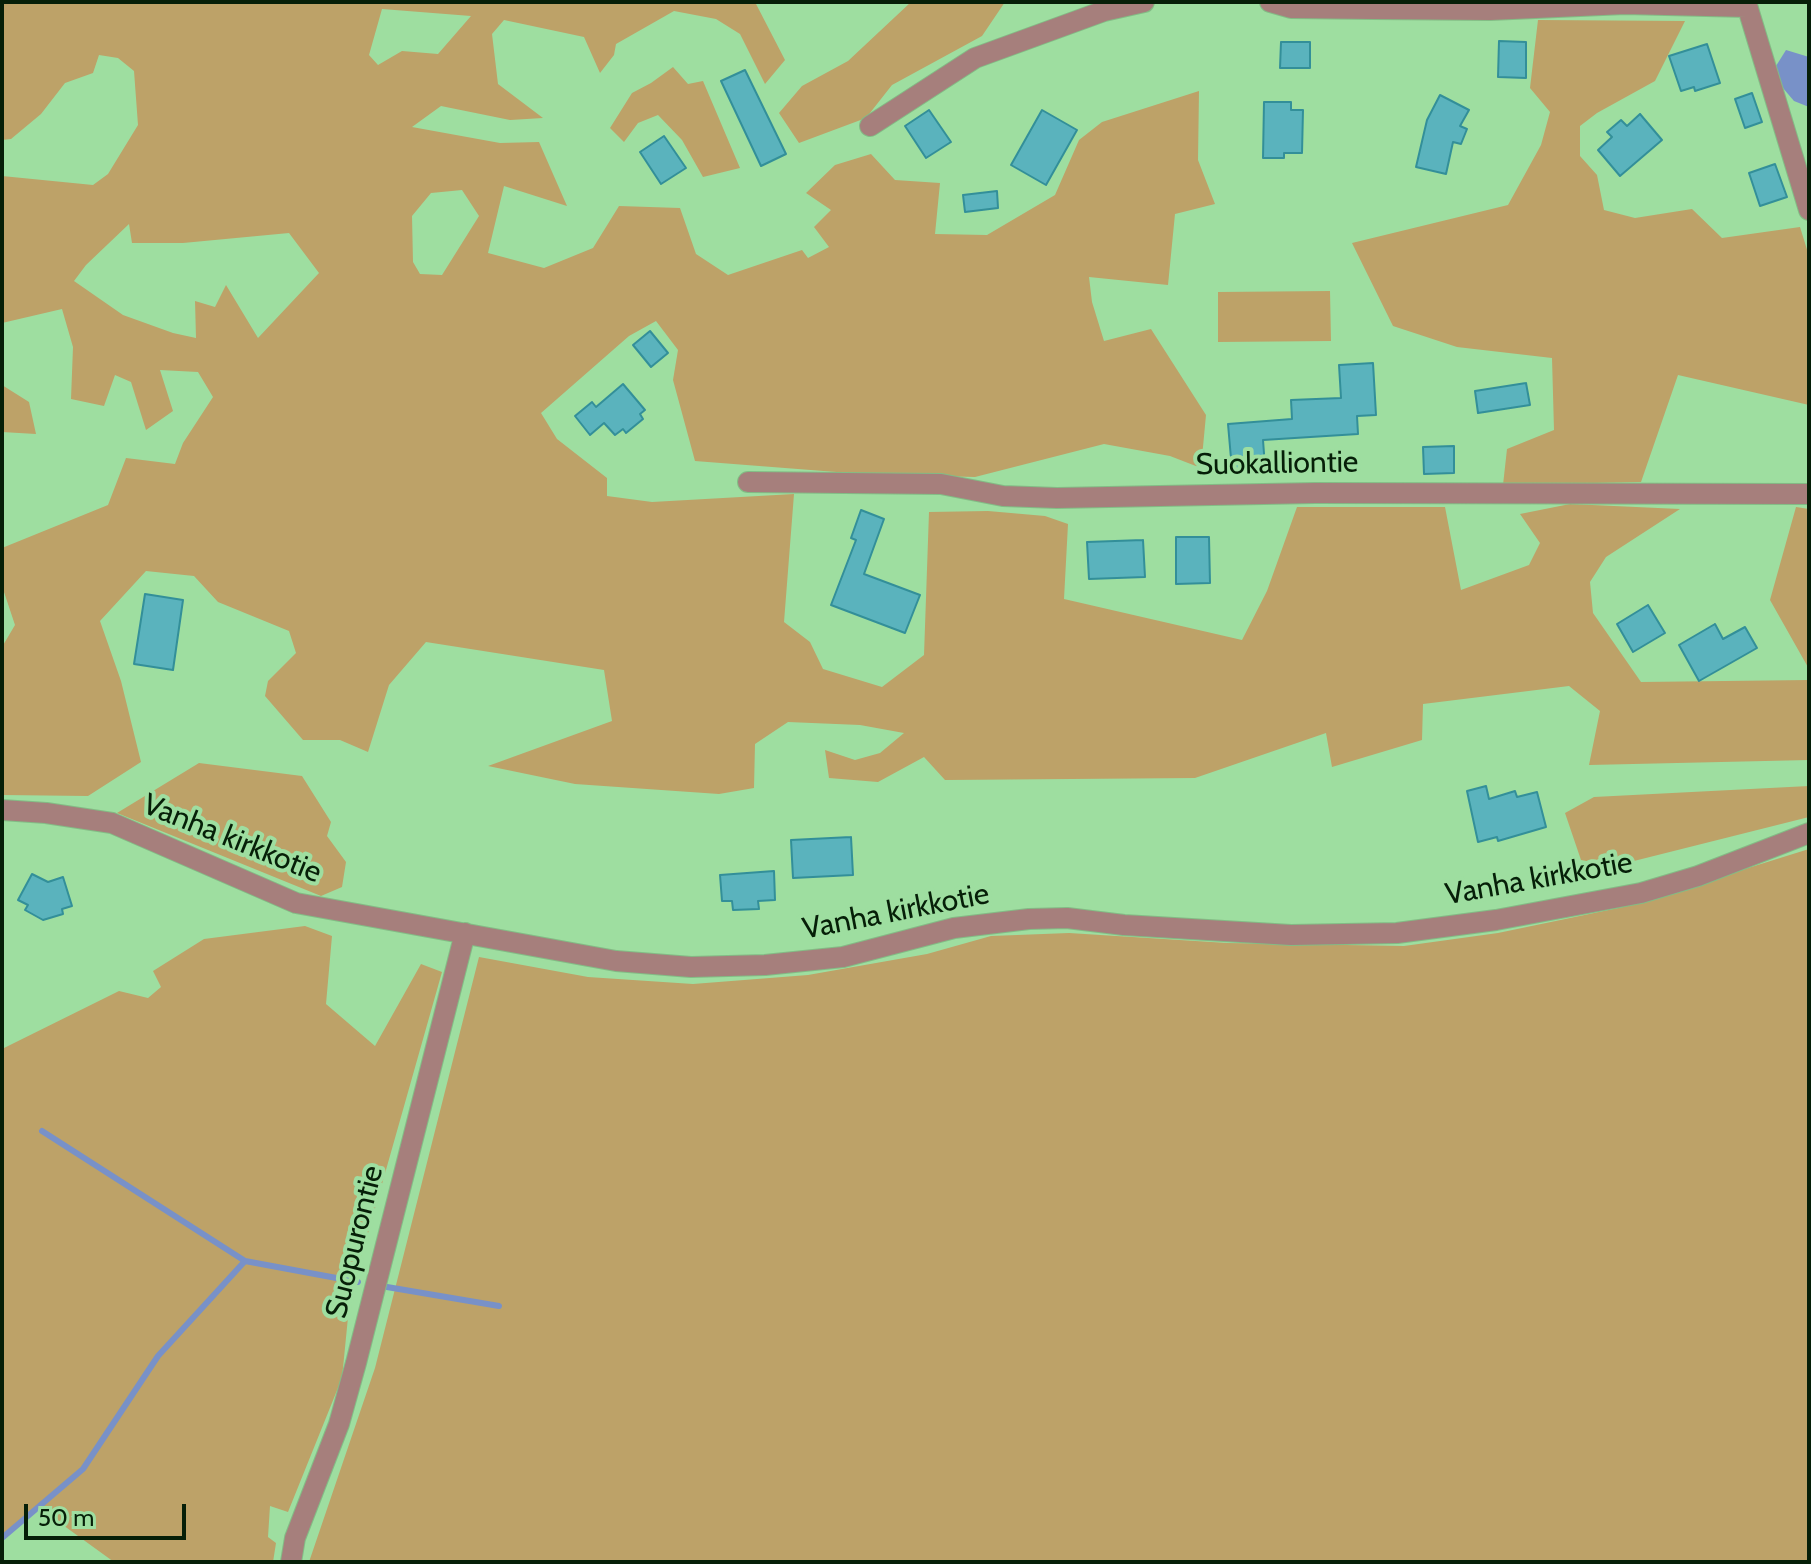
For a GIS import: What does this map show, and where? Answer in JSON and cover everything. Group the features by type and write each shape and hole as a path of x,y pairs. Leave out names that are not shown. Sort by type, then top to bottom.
{"street":[{"path":"870,126 975,58 1104,11 1144,2"},
{"path":"1270,2 1291,8 1490,10 1625,4 1746,4 1809,210"},
{"name":"Suokalliontie","path":"748,482 941,484 1003,496 1057,498 1315,493 1809,494"},
{"name":"Vanha kirkkotie","path":"2,810 112,823 296,903 616,961 691,967 765,965 843,957 954,928 1029,919 1067,918 1137,926 1291,935 1397,933 1496,920 1641,893 1698,876 1809,833"},
{"name":"Suopurontie","path":"291,1562 295,1538 339,1424 356,1363 465,933"}],"shaded area":[{"path":"2,2 755,2 785,60 765,84 740,34 716,19 674,11 616,44 614,55 600,73 584,37 504,20 492,34 498,84 543,118 510,120 441,106 412,127 500,143 539,142 567,206 504,186 488,253 544,268 593,248 619,206 680,208 696,254 728,275 802,250 808,258 829,247 814,227 831,210 806,193 835,165 871,154 895,180 940,183 935,234 987,235 1055,195 1079,140 1102,122 1199,91 1198,160 1215,204 1175,214 1168,285 1089,277 1092,302 1104,341 1151,329 1206,415 1201,468 1170,456 1104,444 975,477 862,474 695,461 673,380 678,350 656,321 629,336 541,413 557,439 607,478 607,496 652,502 794,494 784,622 810,642 823,669 882,687 924,655 929,512 988,511 1045,516 1068,524 1064,599 1242,640 1267,591 1297,507 1445,507 1461,590 1529,565 1540,543 1520,514 1570,504 1680,509 1606,557 1590,582 1593,613 1641,682 1809,680 1809,760 1589,765 1600,711 1569,686 1423,704 1422,740 1332,767 1326,733 1195,778 945,780 924,757 878,782 829,778 825,750 855,760 880,753 904,733 860,725 788,722 755,744 754,788 719,794 575,784 488,766 612,721 604,670 426,642 389,685 368,752 340,740 303,740 265,696 268,681 296,653 289,631 218,602 194,576 146,571 100,621 121,681 141,762 88,796 2,795 2,647 15,625 2,586 2,548 108,505 126,458 175,464 183,443 213,397 198,372 160,370 173,411 146,430 131,382 115,375 104,406 71,399 73,347 62,309 2,323 2,176 93,185 108,174 138,125 134,71 118,58 99,55 93,73 65,83 41,114 11,139 2,140","holes":["382,9 471,16 438,54 402,51 378,65 369,55","462,190 479,216 442,275 420,274 413,262 412,216 431,193","129,224 132,243 183,243 289,233 319,273 258,338 226,285 215,307 195,301 196,338 123,315 74,281 86,265"]},
{"path":"911,2 1005,2 982,36 892,85 866,118 799,143 779,113 802,86 848,61"},
{"path":"1538,20 1685,21 1655,81 1597,113 1580,126 1580,156 1597,175 1604,210 1635,218 1692,209 1722,238 1800,227 1809,256 1809,405 1678,375 1641,482 1503,485 1507,449 1554,430 1552,358 1457,347 1393,326 1352,243 1508,205 1541,145 1550,112 1530,88"},
{"path":"673,67 688,84 703,81 740,168 703,177 682,140 658,115 638,123 624,142 610,128 632,93"},
{"path":"1330,291 1331,341 1218,342 1218,292"},
{"path":"2,385 29,402 36,434 2,432"},
{"path":"1796,507 1809,509 1809,669 1770,600"},
{"path":"199,763 302,776 331,822 327,836 346,862 342,887 321,896 117,813"},
{"path":"1809,786 1809,817 1614,866 1581,860 1565,813 1594,797"},
{"path":"1809,849 1809,1562 309,1562 375,1368 479,957 588,977 693,984 808,975 927,954 991,936 1069,933 1227,943 1404,946 1498,933 1623,907"},
{"path":"305,926 332,936 326,1004 375,1046 421,964 442,972 350,1297 342,1378 288,1512 270,1506 268,1537 276,1543 273,1562 114,1562 38,1507 2,1538 2,1049 119,991 148,998 161,987 153,971 204,939"}],"water":[{"path":"1786,50 1809,57 1809,107 1794,101 1771,74"}],"building":[{"path":"1499,41 1526,42 1526,78 1498,77"},
{"path":"1281,42 1310,42 1310,68 1280,68"},
{"path":"1707,44 1720,83 1695,91 1694,87 1681,91 1669,56"},
{"path":"745,70 786,154 761,166 721,81"},
{"path":"1752,93 1762,122 1745,128 1735,99"},
{"path":"1440,95 1469,110 1460,126 1467,129 1461,144 1453,142 1446,174 1416,167 1427,120"},
{"path":"1264,102 1291,102 1291,110 1303,110 1302,153 1284,153 1284,158 1263,158"},
{"path":"929,110 951,142 926,158 905,126"},
{"path":"1042,110 1077,130 1046,185 1011,165"},
{"path":"1640,114 1662,140 1620,176 1598,150 1612,137 1607,132 1621,120 1627,126"},
{"path":"664,136 686,168 661,184 640,152"},
{"path":"1775,164 1787,197 1760,206 1749,173"},
{"path":"997,191 998,208 965,212 963,195"},
{"path":"650,331 668,353 651,367 633,345"},
{"path":"1373,363 1376,415 1357,416 1358,434 1263,440 1265,467 1232,470 1228,424 1292,419 1291,400 1341,398 1339,365"},
{"path":"1526,383 1530,405 1478,413 1475,391"},
{"path":"623,384 645,410 640,414 643,419 626,433 623,429 615,435 604,423 590,435 575,416 592,402 596,407"},
{"path":"1454,446 1454,473 1424,474 1423,447"},
{"path":"861,510 884,519 864,574 920,595 905,633 831,605 856,540 851,538"},
{"path":"1176,537 1209,537 1210,583 1176,584"},
{"path":"1143,540 1145,577 1089,579 1087,542"},
{"path":"145,594 183,600 173,670 134,664"},
{"path":"1648,605 1665,633 1633,652 1617,624"},
{"path":"1715,624 1723,639 1745,627 1757,648 1699,681 1679,645"},
{"path":"1486,786 1489,799 1515,791 1517,797 1537,792 1546,827 1498,841 1497,837 1478,842 1467,791"},
{"path":"851,837 853,875 793,878 791,840"},
{"path":"774,871 775,900 758,901 759,909 733,910 732,901 722,901 720,875"},
{"path":"32,874 48,882 63,877 72,906 62,909 63,914 43,920 25,910 28,905 18,900"}],"waterway":[{"path":"42,1131 245,1261"},
{"path":"2,1538 83,1469 158,1356 245,1261 358,1282"},
{"path":"387,1287 499,1306"}]}
